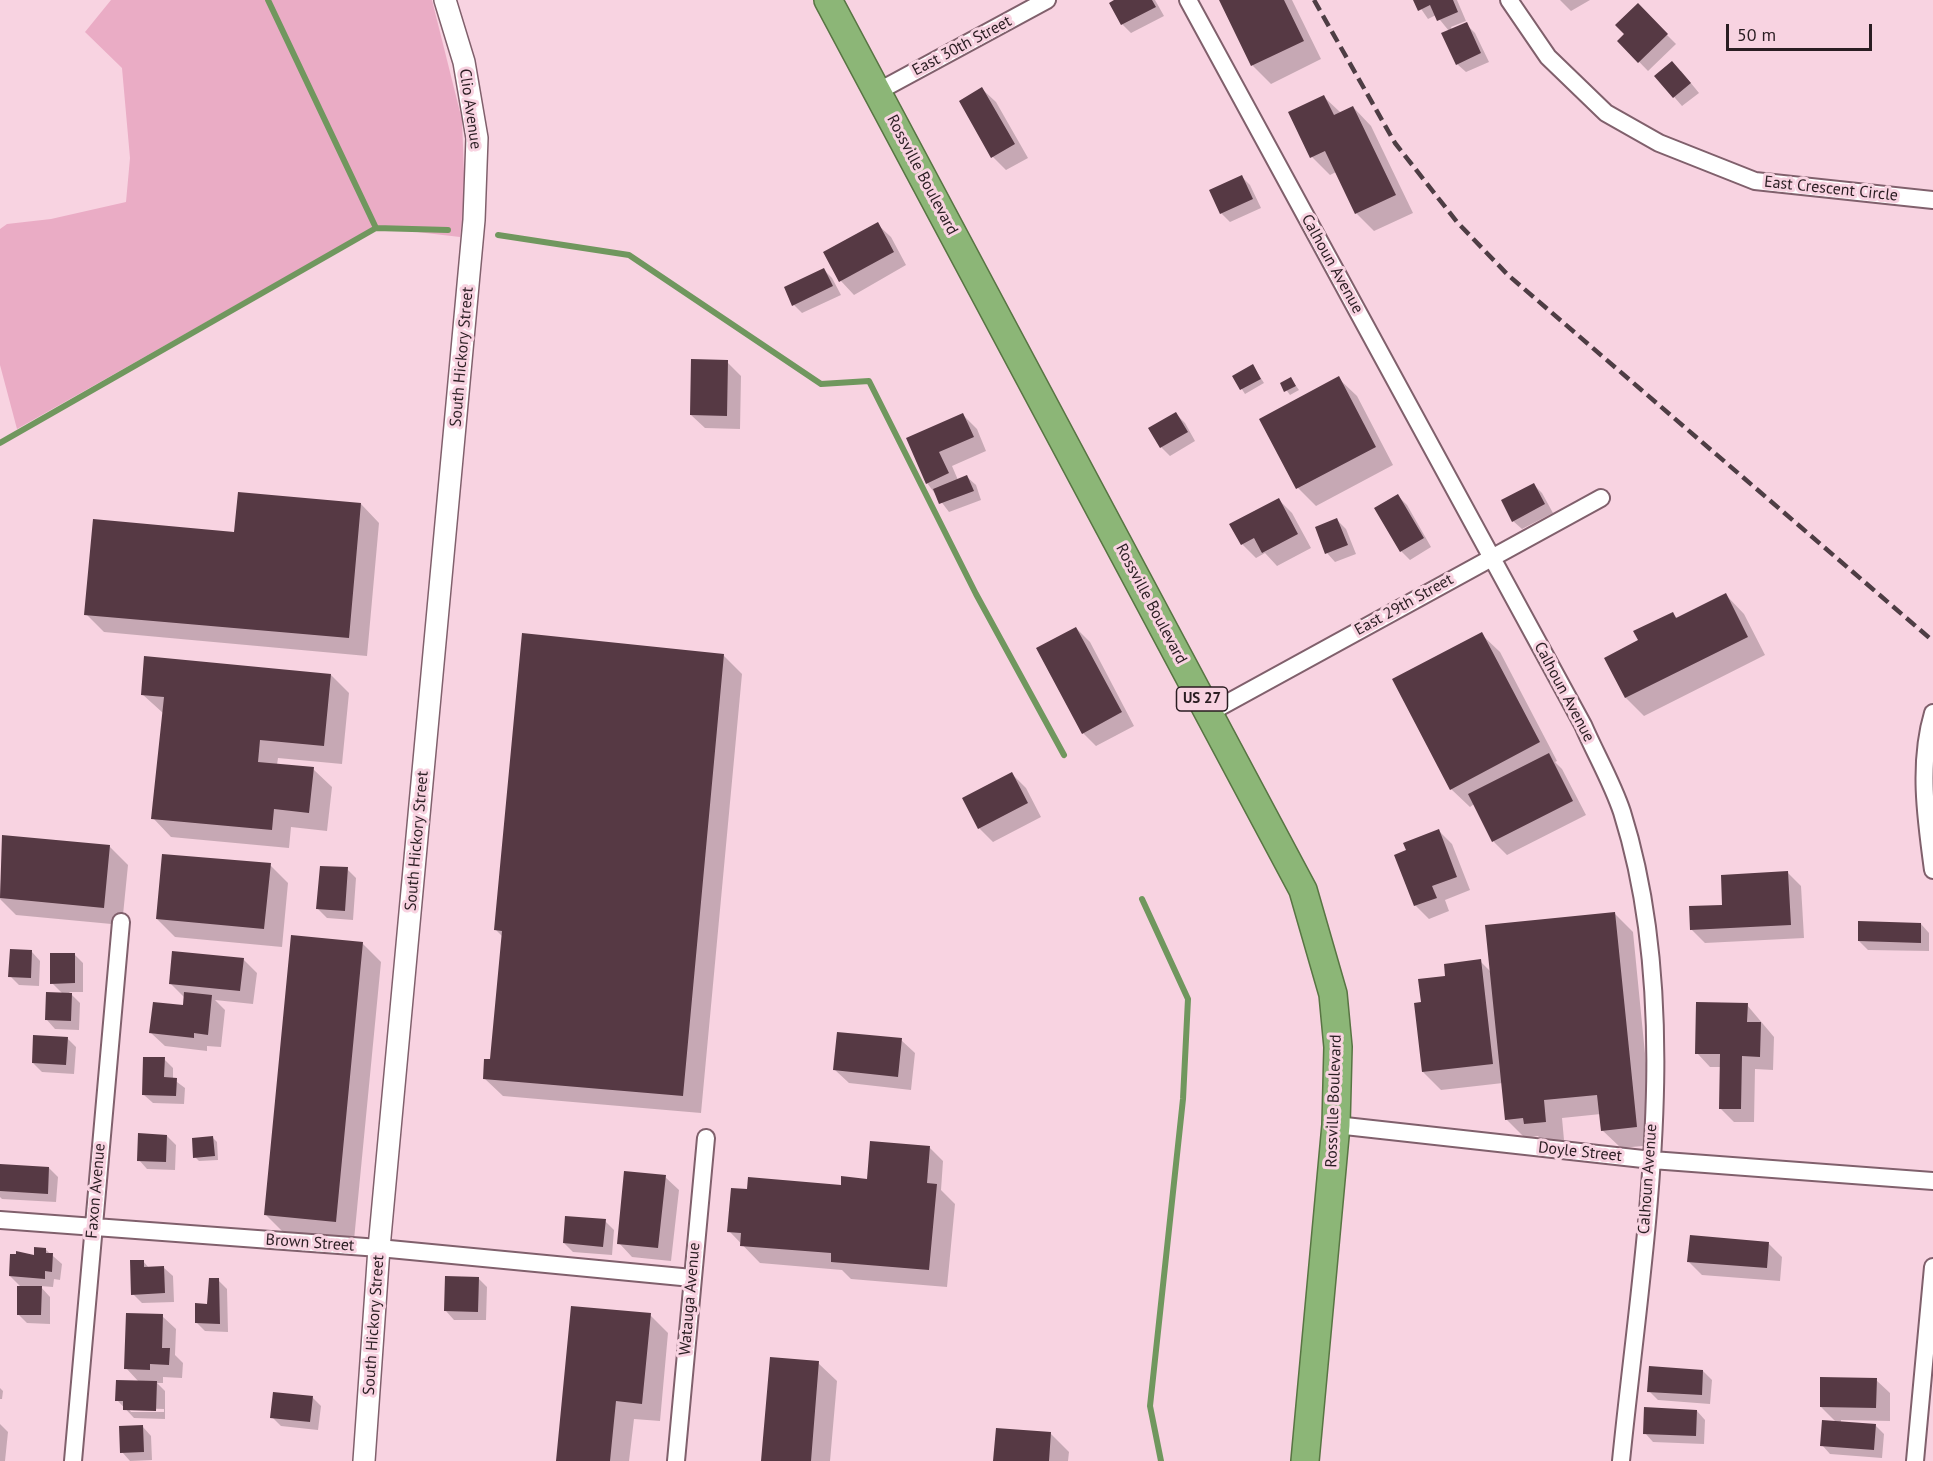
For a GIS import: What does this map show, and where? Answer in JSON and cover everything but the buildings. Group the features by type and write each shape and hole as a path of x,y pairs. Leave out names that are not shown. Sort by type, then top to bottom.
{"highway":[{"name":"Rossville Boulevard","path":"828,0 1303,890 1333,994 1338,1047 1336,1125 1305,1461"}],"street":[{"name":"Clio Avenue","path":"445,0 464,62 477,138 474,220"},
{"name":"East 30th Street","path":"877,92 1047,0"},
{"name":"Calhoun Avenue","path":"1188,0 1583,724 1621,810 1643,894 1652,980 1655,1059 1652,1160 1621,1461"},
{"name":"East Crescent Circle","path":"1509,0 1548,57 1606,113 1659,143 1755,181 1933,200"},
{"name":"South Hickory Street","path":"364,1461 380,1248 474,220"},
{"name":"East 29th Street","path":"1209,713 1601,498"},
{"path":"1933,712 1928,730 1925,811 1933,870"},
{"name":"Faxon Avenue","path":"73,1461 121,922"},
{"name":"Doyle Street","path":"1336,1125 1652,1160 1933,1181"},
{"name":"Watauga Avenue","path":"676,1461 706,1138"},
{"name":"Brown Street","path":"0,1220 380,1248 692,1278"},
{"path":"1915,1461 1933,1267"}],"shaded area":[{"path":"111,0 432,0 462,120 465,199 460,237 374,227 17,429 0,365 0,229 7,224 51,219 126,202 130,158 122,68 85,32"}],"waterway":[{"path":"268,0 376,228"},
{"path":"0,443 376,228 448,230"},
{"path":"498,235 629,255 821,384 869,381 976,594 1064,755"},
{"path":"1142,899 1188,999 1183,1099 1150,1406 1161,1461"}],"railway":[{"path":"1314,0 1395,143 1457,222 1508,275 1933,641"}]}
